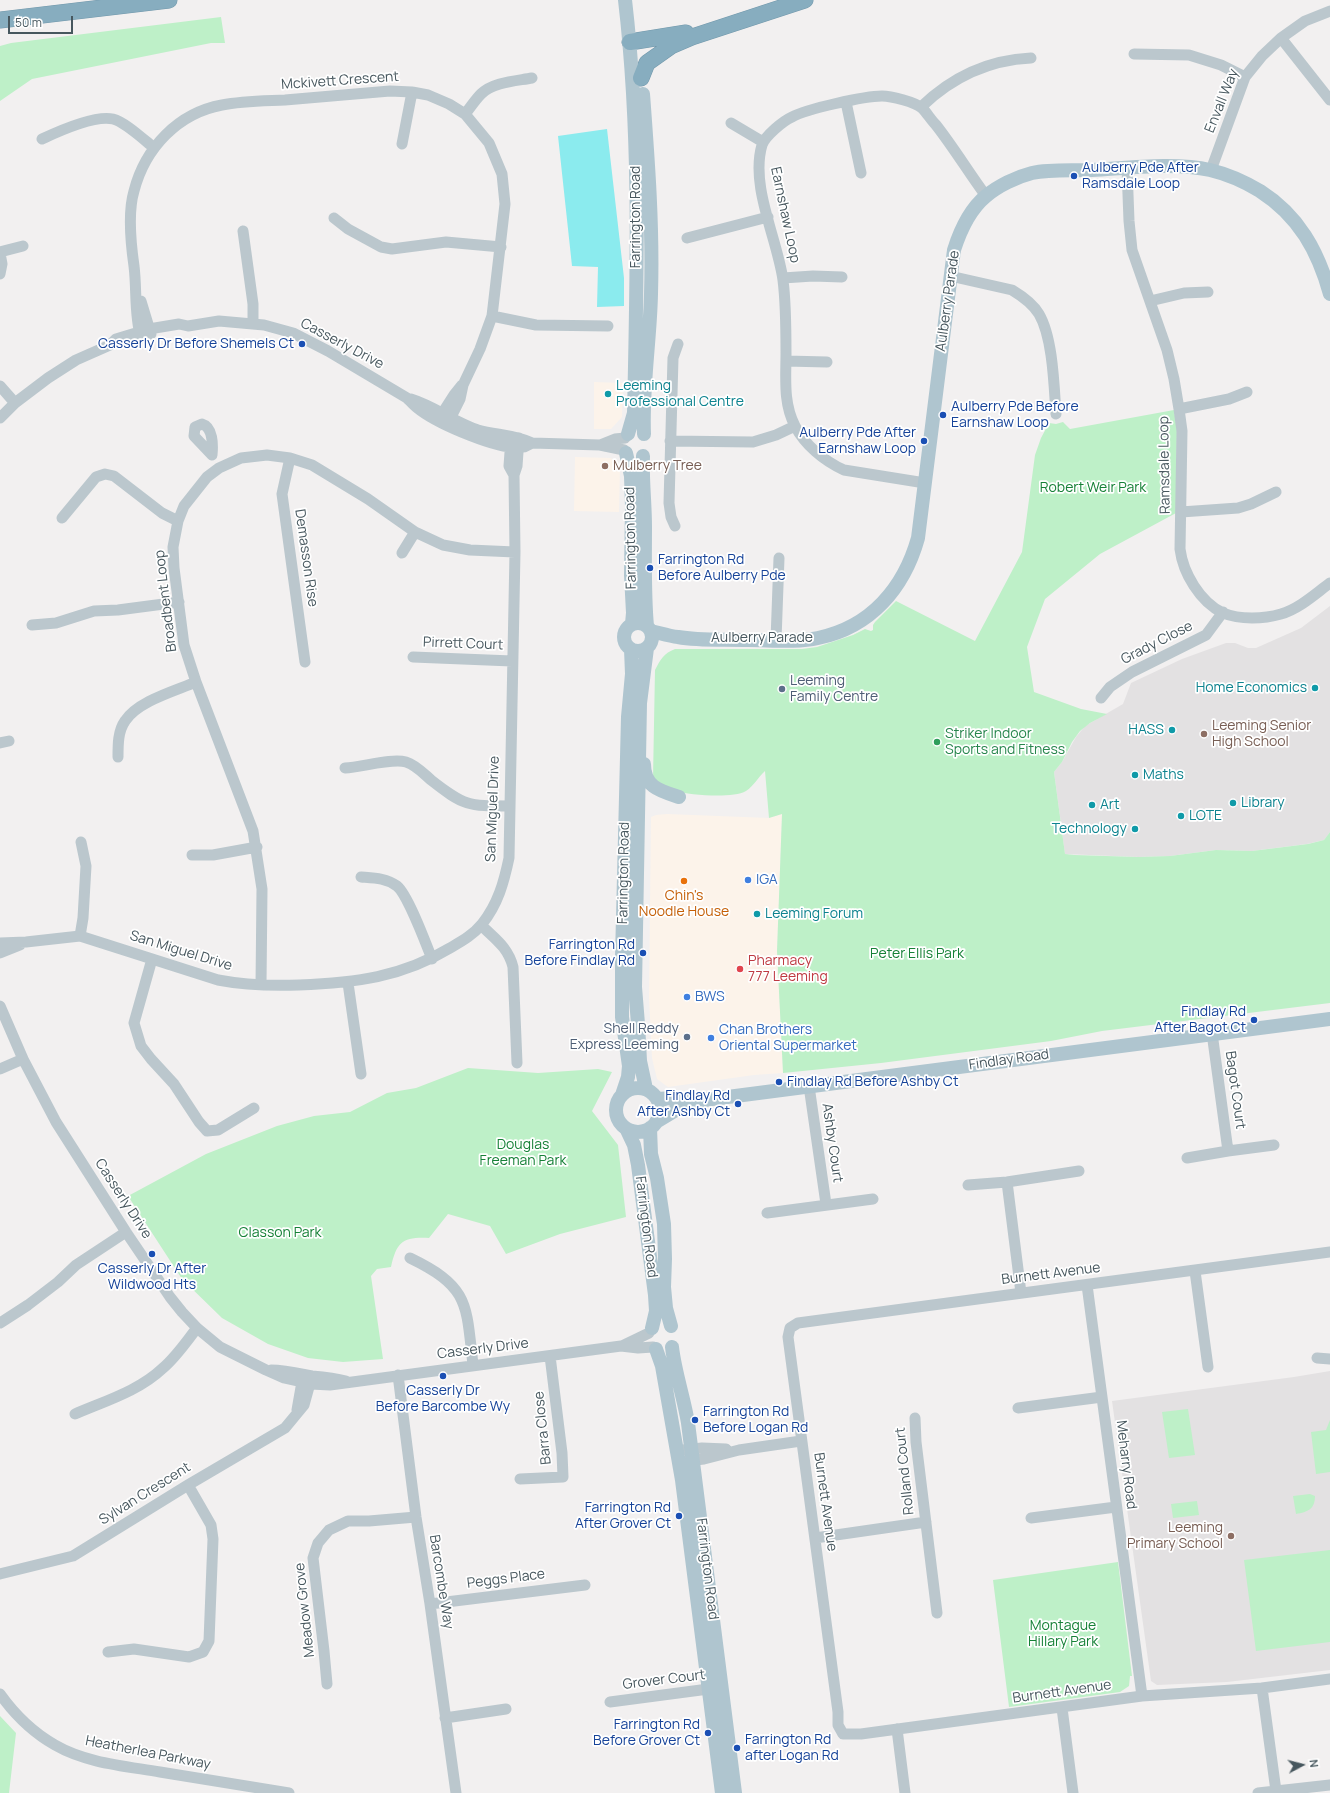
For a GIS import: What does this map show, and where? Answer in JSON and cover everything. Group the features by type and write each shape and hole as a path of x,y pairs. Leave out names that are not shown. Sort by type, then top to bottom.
{"highway":[{"path":"0,20 168,0"},
{"path":"641,78 647,63 671,46 692,37 733,25 805,0"},
{"path":"634,41 733,25"}],"main road":[{"name":"Farrington Road","path":"625,0 641,78 652,218 650,337 644,402 644,434"},
{"name":"Farrington Road","path":"632,624 632,506 626,444 634,412 638,219 634,0"},
{"name":"Aulberry Parade","path":"648,637 776,640 811,639 830,635 865,618 888,598 901,580 918,538 954,250 962,227 976,206 986,196 1014,179 1033,173 1127,168 1176,167 1211,170 1245,183 1272,199 1297,225 1326,264 1330,294"},
{"path":"636,431 644,434 649,440 648,449 643,456 632,457 626,444 636,431"},
{"name":"Farrington Road","path":"643,456 642,476 645,526 644,590 648,637 640,702 635,987 640,1061 646,1089"},
{"path":"640,623 648,637 639,651 631,649 624,638 626,630 632,624 640,623"},
{"name":"Farrington Road","path":"622,1095 629,1066 622,1017 622,957 628,717 632,674 631,649"},
{"path":"640,702 645,716 644,770 647,780 660,791 679,797"},
{"name":"Findlay Road","path":"658,1099 672,1098 689,1102 1212,1033 1330,1019"},
{"path":"633,1088 646,1089 658,1099 660,1111 653,1125 638,1132 626,1128 620,1123 616,1109 622,1095 633,1088"},
{"name":"Findlay Road","path":"653,1125 689,1102"},
{"name":"Farrington Road","path":"653,1125 651,1154 657,1178 664,1224 664,1287 671,1326"},
{"name":"Farrington Road","path":"626,1128 634,1145 638,1165 655,1295 656,1312 650,1331"},
{"path":"663,1323 674,1328 677,1336 672,1347 664,1351 654,1348 649,1341 650,1331 655,1325 663,1323"},
{"name":"Farrington Road","path":"672,1347 674,1362 684,1399 685,1456 715,1687 722,1793"},
{"name":"Farrington Road","path":"654,1348 662,1366 685,1456"},
{"name":"Farrington Road","path":"715,1687 736,1793"}],"street":[{"name":"Envall Way","path":"1211,170 1245,77 1262,56 1281,38 1305,21 1330,11"},
{"path":"1281,38 1330,100"},
{"path":"1134,54 1189,55 1221,65 1245,77"},
{"path":"921,107 949,84 974,70 1008,60 1031,58"},
{"path":"465,114 488,89 532,78"},
{"name":"Mckivett Crescent","path":"145,334 136,287 131,244 133,192 139,175 153,147 168,131 183,120 205,110 222,105 390,91 412,92 428,95 449,104 465,114 489,143 502,174 505,204 492,316 480,349 463,385 460,399 444,420"},
{"path":"402,144 412,92"},
{"name":"Earnshaw Loop","path":"925,483 844,470 834,465 816,452 795,426 787,401 786,320 783,278 759,180 758,160 763,142 780,124 793,116 867,97 884,96 904,100 921,107 942,132 986,196"},
{"path":"846,102 861,172"},
{"path":"42,139 62,129 98,120 113,119 153,147"},
{"path":"731,123 763,142"},
{"name":"Ramsdale Loop","path":"1127,168 1132,250 1171,364 1179,409 1182,431 1180,549 1186,570 1197,589 1213,605 1223,612 1242,617 1255,618 1282,614 1293,609 1330,583"},
{"path":"687,238 768,217"},
{"path":"334,218 348,229 381,247 392,249 446,242 501,247"},
{"path":"243,231 253,304 253,323"},
{"path":"0,274 2,264 0,252 23,246"},
{"path":"783,278 814,276 842,277"},
{"path":"950,276 1012,290 1020,295 1038,314 1043,324 1048,345 1054,380 1056,414"},
{"path":"1150,301 1184,292 1208,292"},
{"path":"492,316 536,325 608,326"},
{"name":"Casserly Drive","path":"0,418 15,403 62,368 110,345 120,344 145,334 179,324 188,326 219,322 253,323 276,328 307,339 407,398 420,410 444,420 473,436 532,443 600,445 626,444"},
{"path":"675,526 671,517 669,503 670,441 673,358 678,344"},
{"path":"786,361 827,362"},
{"path":"0,386 15,403"},
{"path":"1179,409 1229,399 1247,392"},
{"path":"670,441 753,442 776,435 795,426"},
{"name":"San Miguel Drive","path":"0,944 80,936 218,980 234,983 261,985 348,983 383,977 432,959 467,938 481,925 496,902 504,882 509,858 515,552 514,475 509,466 515,442"},
{"name":"Broadbent Loop","path":"261,985 262,890 257,847 253,831 196,682 184,645 174,568 173,547 178,521 184,506 207,477 219,468 241,458 268,454 290,458 312,465 427,539 456,548 515,552"},
{"path":"212,455 219,468"},
{"name":"Demasson Rise","path":"290,458 282,494 305,662"},
{"path":"62,518 96,477 105,474 114,476 162,513 178,521"},
{"path":"1181,512 1238,508 1251,504 1276,492"},
{"path":"402,553 415,532"},
{"path":"776,640 779,558"},
{"path":"32,625 56,623 94,611 118,610 179,602"},
{"name":"Grady Close","path":"1101,698 1110,687 1132,672 1206,635 1223,612"},
{"name":"Pirrett Court","path":"413,656 512,660"},
{"path":"118,757 118,739 125,720 133,712 146,703 196,682"},
{"path":"345,768 406,762 414,766 454,798 463,802 474,806 509,806"},
{"path":"80,936 83,918 86,866 81,842"},
{"path":"192,855 213,855 257,847"},
{"path":"361,877 382,878 397,886 405,898 432,959"},
{"path":"481,925 506,949 510,958 512,967 517,1063"},
{"name":"San Miguel Drive","path":"0,953 26,942"},
{"path":"152,959 134,1023 141,1046 174,1084 199,1122 207,1131 218,1130 254,1108"},
{"path":"348,983 361,1074"},
{"name":"Casserly Drive","path":"0,1006 22,1059 56,1122 126,1232 170,1297 197,1328 220,1347 266,1370 283,1370 307,1379 331,1377 348,1382 621,1346 654,1348"},
{"name":"Bagot Court","path":"1212,1033 1228,1151"},
{"path":"0,1069 22,1059"},
{"name":"Ashby Court","path":"809,1086 826,1204"},
{"name":"Bagot Court","path":"1187,1158 1274,1145"},
{"path":"968,1185 1007,1182 1079,1170"},
{"path":"1007,1182 1021,1293"},
{"name":"Ashby Court","path":"766,1213 873,1199"},
{"path":"0,1323 28,1305 58,1282 76,1265 126,1232"},
{"name":"Burnett Avenue","path":"1330,1252 794,1325 789,1331 788,1337 839,1727 843,1734 848,1735 897,1729 1062,1708 1142,1696 1262,1688 1330,1679"},
{"path":"410,1258 441,1275 457,1291 463,1300 467,1312 473,1365"},
{"path":"1195,1271 1208,1367"},
{"name":"Meharry Road","path":"1087,1285 1142,1696"},
{"path":"75,1414 132,1390 154,1376 172,1359 197,1328"},
{"name":"Casserly Drive","path":"621,1346 650,1331"},
{"name":"Barra Close","path":"520,1479 563,1477 562,1453 550,1356"},
{"path":"1317,1358 1330,1359"},
{"name":"Barcombe Way","path":"398,1375 416,1517 430,1604 456,1793"},
{"name":"Sylvan Crescent","path":"0,1574 73,1556 188,1485 285,1428 295,1418 307,1379"},
{"path":"1018,1408 1102,1396"},
{"name":"Rolland Court","path":"915,1418 937,1613"},
{"path":"685,1456 702,1448 739,1450 802,1441"},
{"path":"108,1652 134,1649 189,1657 203,1652 209,1641 214,1540 211,1525 188,1485"},
{"path":"1031,1518 1116,1507"},
{"name":"Meadow Grove","path":"326,1684 324,1651 313,1558 318,1543 329,1530 348,1521 369,1521 416,1517"},
{"name":"Rolland Court","path":"815,1538 926,1522"},
{"name":"Peggs Place","path":"430,1604 586,1585"},
{"name":"Grover Court","path":"610,1702 715,1687"},
{"path":"1262,1688 1276,1791"},
{"name":"Heatherlea Parkway","path":"0,1694 12,1711 31,1729 56,1746 83,1758 116,1765 289,1793"},
{"path":"1062,1708 1073,1793"},
{"path":"445,1718 506,1709"},
{"path":"897,1729 905,1793"},
{"path":"1258,1793 1330,1785"}],"shaded area":[{"path":"594,382 623,383 622,417 611,429 594,429"},
{"path":"575,457 611,458 620,468 619,512 574,511"},
{"name":"Leeming Senior High School","path":"1330,606 1330,832 1324,840 1307,844 1252,851 1216,850 1170,856 1138,857 1065,854 1054,772 1062,762 1076,737 1085,726 1123,704 1131,683 1182,659 1226,643 1235,643 1248,648 1256,648 1301,628"},
{"path":"667,814 769,818 782,814 777,951 783,1073 754,1075 668,1087 657,1079 652,1058 649,998 651,817"},
{"name":"Leeming Primary School","path":"1330,1371 1330,1670 1227,1682 1157,1685 1151,1681 1112,1401"}],"green space":[{"path":"221,17 225,43 211,43 32,79 0,101 0,46 11,43"},
{"path":"1174,410 1177,429 1176,513 1100,554 1045,599 1027,647 1034,692 1081,709 1107,714 1090,723 1080,731 1072,742 1062,762 1054,772 1065,854 1138,857 1170,856 1216,850 1252,851 1308,844 1324,840 1330,832 1330,1003 1102,1031 1051,1041 881,1063 783,1073 777,951 782,814 769,818 765,771 746,791 721,796 690,794 675,791 653,778 655,670 659,663 665,655 675,649 802,649 817,647 853,635 865,629 871,631 873,630 873,625 875,622 896,601 975,641 1022,552 1035,455 1041,438 1049,423 1056,424 1063,422 1070,429"},
{"path":"468,1068 538,1073 598,1069 612,1072 592,1111 618,1145 626,1217 560,1234 506,1254 490,1226 448,1214 429,1238 413,1238 402,1242 396,1251 391,1267 377,1269 371,1276 383,1359 343,1362 308,1358 268,1344 222,1318 182,1279 128,1196 206,1154 277,1126 314,1116 350,1112 387,1093 416,1088"},
{"path":"1188,1409 1195,1455 1169,1458 1162,1412"},
{"path":"1330,1420 1330,1472 1316,1474 1311,1432 1326,1430"},
{"path":"1310,1494 1315,1496 1312,1507 1307,1511 1296,1514 1293,1496"},
{"path":"1197,1501 1199,1515 1173,1518 1171,1504"},
{"path":"1330,1550 1330,1642 1256,1651 1244,1560"},
{"name":"Montague Hillary Park","path":"1118,1562 1132,1676 1130,1676 1129,1686 1120,1692 1009,1707 993,1580"},
{"path":"0,1716 16,1733 9,1793 0,1793"}],"water":[{"path":"607,129 624,278 624,306 597,307 598,267 572,266 558,136"}],"place":[{"name":"Aulberry Pde After Ramsdale Loop","path":"1074,176"},
{"name":"Casserly Dr Before Shemels Ct","path":"302,344"},
{"name":"Leeming Professional Centre","path":"608,394"},
{"name":"Aulberry Pde Before Earnshaw Loop","path":"943,415"},
{"name":"Aulberry Pde After Earnshaw Loop","path":"924,441"},
{"name":"Mulberry Tree","path":"605,466"},
{"name":"Farrington Rd Before Aulberry Pde","path":"650,568"},
{"name":"Home Economics","path":"1315,688"},
{"name":"Leeming Family Centre","path":"782,689"},
{"name":"HASS","path":"1172,730"},
{"name":"Leeming Senior High School","path":"1204,734"},
{"name":"Striker Indoor Sports and Fitness","path":"937,742"},
{"name":"Maths","path":"1135,775"},
{"name":"Library","path":"1233,803"},
{"name":"Art","path":"1092,805"},
{"name":"LOTE","path":"1181,816"},
{"name":"Technology","path":"1135,829"},
{"name":"IGA","path":"748,880"},
{"name":"Chin's Noodle House","path":"684,881"},
{"name":"Leeming Forum","path":"757,914"},
{"name":"Farrington Rd Before Findlay Rd","path":"643,953"},
{"name":"Pharmacy 777 Leeming","path":"740,969"},
{"name":"BWS","path":"687,997"},
{"name":"Findlay Rd After Bagot Ct","path":"1254,1020"},
{"name":"Shell Reddy Express Leeming","path":"687,1037"},
{"name":"Chan Brothers Oriental Supermarket","path":"711,1038"},
{"name":"Findlay Rd Before Ashby Ct","path":"779,1082"},
{"name":"Findlay Rd After Ashby Ct","path":"738,1104"},
{"name":"Casserly Dr After Wildwood Hts","path":"152,1254"},
{"name":"Casserly Dr Before Barcombe Wy","path":"443,1376"},
{"name":"Farrington Rd Before Logan Rd","path":"695,1420"},
{"name":"Farrington Rd After Grover Ct","path":"679,1516"},
{"name":"Leeming Primary School","path":"1231,1536"},
{"name":"Farrington Rd Before Grover Ct","path":"708,1733"},
{"name":"Farrington Rd after Logan Rd","path":"737,1748"}],"park label":[{"name":"Robert Weir Park","path":"1093,488"},
{"name":"Peter Ellis Park","path":"917,954"},
{"name":"Douglas Freeman Park","path":"523,1154"},
{"name":"Classon Park","path":"280,1233"}]}
